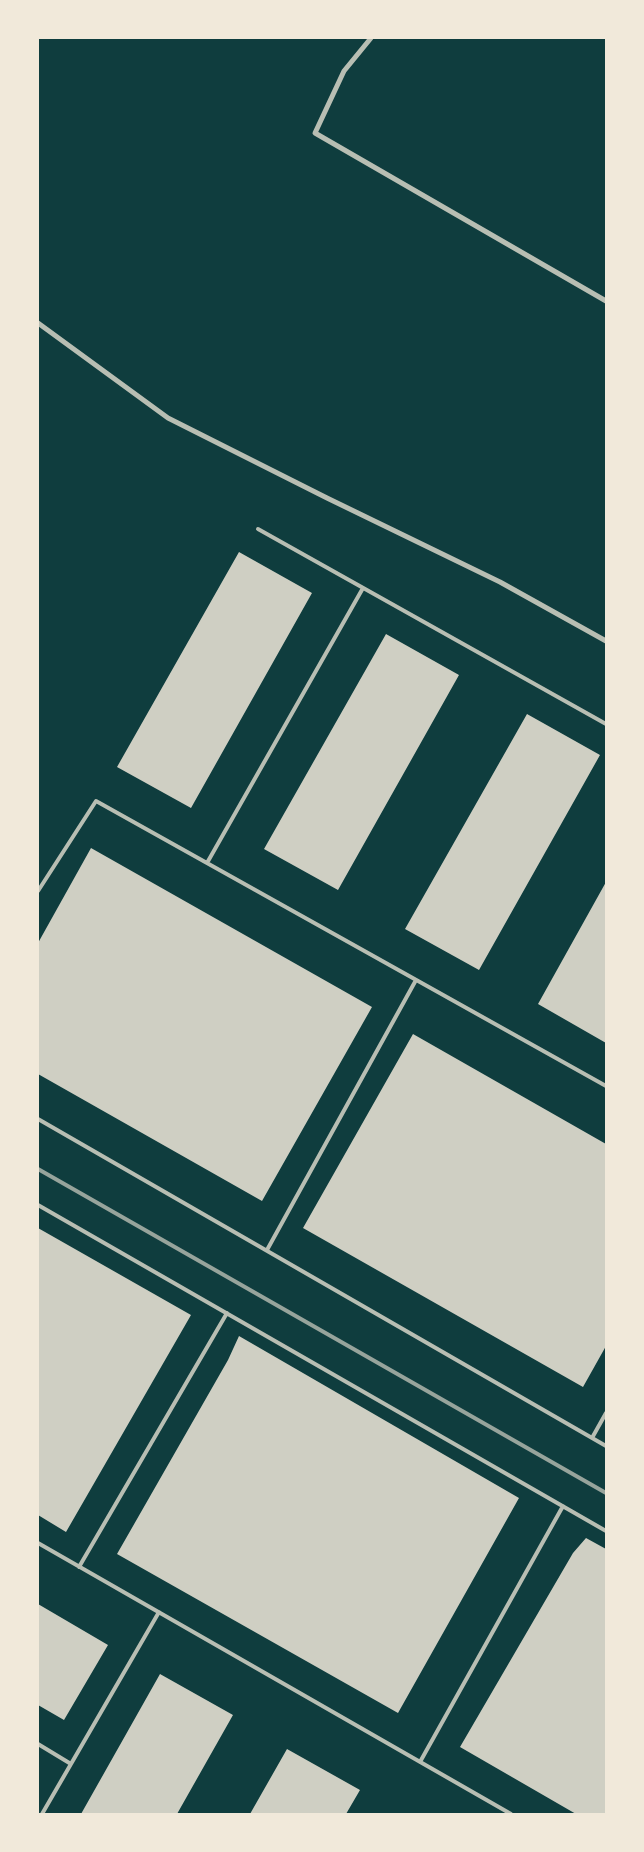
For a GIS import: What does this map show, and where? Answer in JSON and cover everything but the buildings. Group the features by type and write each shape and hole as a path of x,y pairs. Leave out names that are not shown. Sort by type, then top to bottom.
{"street":[{"path":"371,38 344,72 315,133 606,301"},
{"path":"38,323 168,418 318,494 500,582 606,642"}],"lane":[{"path":"258,529 606,724"},
{"path":"207,863 363,588"},
{"path":"38,891 96,801 606,1086"},
{"path":"267,1250 416,980"},
{"path":"38,1119 606,1446"},
{"path":"38,1205 606,1531"},
{"path":"79,1567 227,1313"},
{"path":"592,1438 606,1413"},
{"path":"420,1762 564,1506"},
{"path":"38,1542 511,1814"},
{"path":"42,1814 159,1612"},
{"path":"38,1744 71,1764"}],"railway":[{"path":"38,1169 606,1493"}]}
